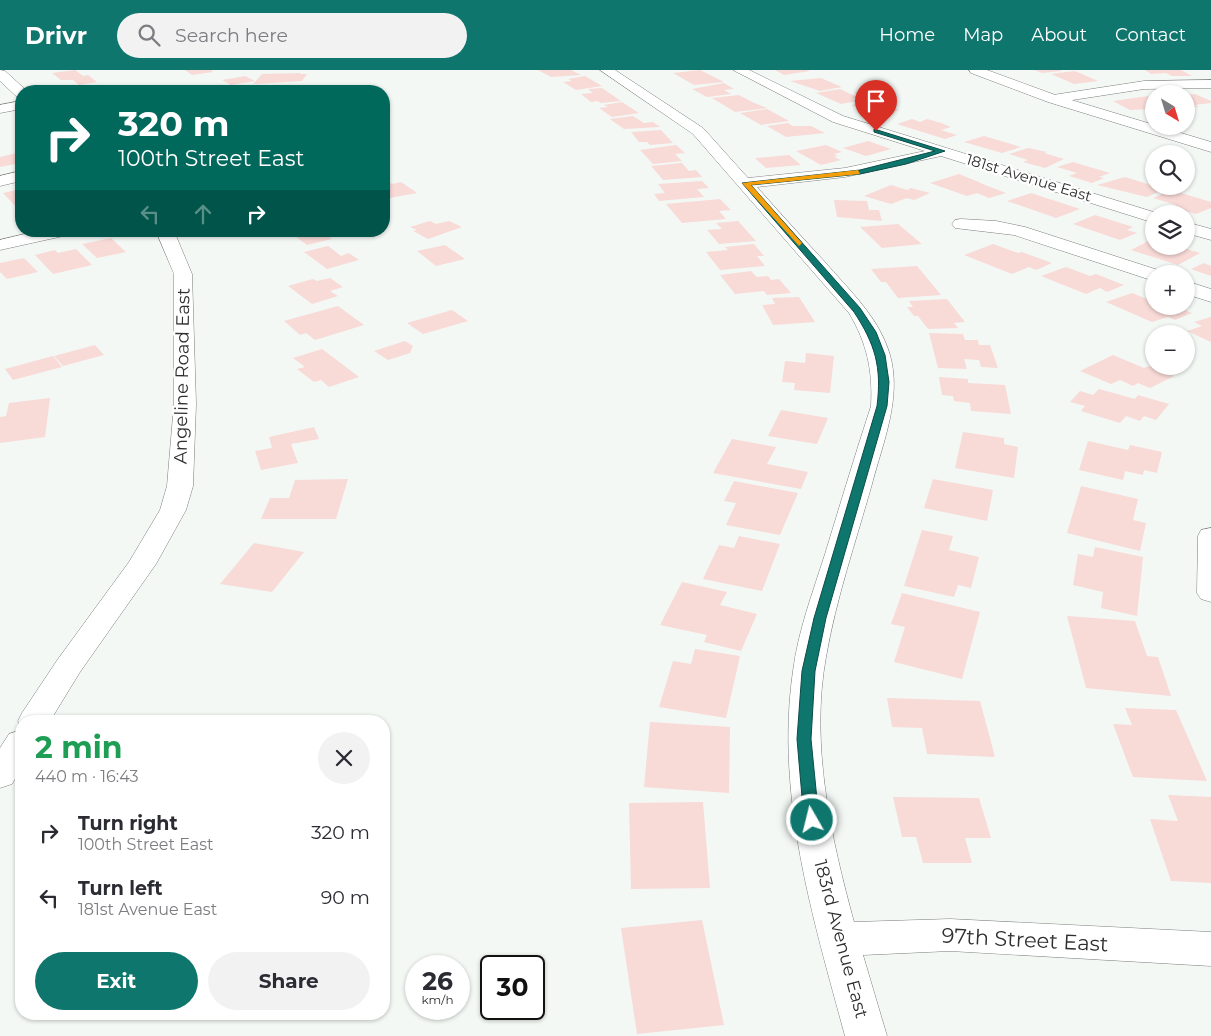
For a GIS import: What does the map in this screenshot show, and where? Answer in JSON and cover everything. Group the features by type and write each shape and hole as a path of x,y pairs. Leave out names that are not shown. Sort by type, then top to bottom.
{"street":[{"name":"183rd Avenue East","path":"606,70 698,131 857,310 872,332 881,355 885,382 882,406 820,618 808,671 804,739 809,804 820,867 866,1036"},
{"name":"181st Avenue East","path":"739,70 822,112 1145,214"},
{"path":"975,70 1053,99 1211,147"},
{"path":"0,74 15,88"},
{"path":"1120,74 1144,85"},
{"path":"1053,99 1144,85 1211,84"},
{"path":"0,109 15,106"},
{"path":"746,183 852,173 904,163 942,151"},
{"path":"0,181 15,177"},
{"path":"960,224 996,226 1019,231 1145,273"},
{"path":"1195,231 1211,235"},
{"path":"0,245 35,237"},
{"name":"Angeline Road East","path":"38,715 69,666 152,548 173,510 180,486 185,404 183,274 168,237"},
{"path":"1195,290 1211,296"},
{"path":"1211,536 1211,593"},
{"path":"0,775 15,751"},
{"name":"97th Street East","path":"839,939 950,935 1211,949"}],"building":[{"path":"75,70 83,76 88,75 97,82 79,85 73,80 61,80 52,73"},
{"path":"185,70 211,70 213,72 192,75"},
{"path":"538,70 571,70 581,75 551,77"},
{"path":"700,70 724,82 694,85 673,73"},
{"path":"775,70 807,70 810,71 784,75"},
{"path":"1034,70 1061,70 1061,71 1042,73"},
{"path":"1145,70 1181,70 1192,76 1172,76 1166,73 1151,74"},
{"path":"1075,71 1098,81 1074,84 1051,74"},
{"path":"262,74 307,74 302,81 253,84"},
{"path":"245,76 255,81 231,85 222,80"},
{"path":"585,76 602,86 576,90 563,82 572,81 568,79"},
{"path":"821,78 842,87 820,91 790,81"},
{"path":"724,83 734,89 724,90 731,94 707,97 692,89"},
{"path":"602,88 621,101 591,102 581,94 593,93 588,89"},
{"path":"840,89 859,98 851,99 857,101 841,104 816,93"},
{"path":"1195,94 1211,101 1211,103 1195,105"},
{"path":"739,95 767,108 735,112 712,98"},
{"path":"1145,96 1145,109 1130,110 1113,101"},
{"path":"873,101 899,110 875,117 859,111 865,110 852,105"},
{"path":"622,102 639,113 612,117 599,108 608,107 604,105"},
{"path":"767,109 789,121 761,125 740,113"},
{"path":"633,116 644,123 653,122 660,127 624,129 610,119"},
{"path":"912,119 920,122 927,119 941,123 951,127 941,130 957,135 945,139 897,124"},
{"path":"788,123 793,126 811,126 825,133 786,137 767,126"},
{"path":"661,130 673,143 650,145 647,142 639,142 631,132"},
{"path":"984,136 1021,147 1002,153 964,142"},
{"path":"868,141 891,149 866,156 843,148"},
{"path":"676,145 685,153 675,154 682,161 653,164 640,150"},
{"path":"826,145 842,152 834,154 838,156 834,157 841,160 821,165 796,151"},
{"path":"1028,148 1047,152 1044,153 1064,159 1045,168 1023,162 1028,160 1009,154"},
{"path":"15,153 15,164 0,167 0,157"},
{"path":"789,155 801,165 766,168 755,158"},
{"path":"1073,162 1110,173 1099,177 1104,178 1092,183 1069,176 1077,173 1057,167"},
{"path":"682,163 689,171 696,170 702,177 663,180 651,166"},
{"path":"959,174 1006,193 989,198 977,193 967,196 930,183"},
{"path":"1125,177 1145,183 1145,195 1152,195 1147,197 1097,185"},
{"path":"702,181 709,188 697,189 704,197 659,201 654,194 665,193 658,184"},
{"path":"401,182 417,193 390,198 390,183"},
{"path":"891,185 907,190 911,188 930,193 914,200 907,198 891,204 864,196"},
{"path":"15,190 15,206 3,193"},
{"path":"1031,193 1080,209 1056,218 1007,201"},
{"path":"1160,195 1188,195 1211,202 1211,208 1196,214 1195,205 1176,205 1153,198"},
{"path":"720,199 731,210 719,211 726,219 682,223 666,204"},
{"path":"834,200 867,201 869,210 879,210 882,221 837,217"},
{"path":"1095,215 1133,227 1127,230 1137,233 1120,240 1073,224"},
{"path":"430,221 436,224 449,221 462,227 428,239 413,231 417,230 410,227"},
{"path":"738,221 756,241 719,244 707,230 722,229 716,223"},
{"path":"898,224 922,244 882,248 860,227"},
{"path":"296,237 329,237 332,239 307,245"},
{"path":"111,238 126,252 97,258 82,244"},
{"path":"1145,243 1145,254 1131,250"},
{"path":"754,244 764,256 757,256 765,266 720,270 706,252 728,250 725,247"},
{"path":"993,244 1052,263 1036,270 1029,267 1012,274 964,255"},
{"path":"445,245 465,259 436,266 417,251"},
{"path":"328,246 341,256 349,253 359,260 327,269 304,252"},
{"path":"76,249 92,265 53,274 35,255 55,250 58,253"},
{"path":"1195,252 1200,253 1178,265 1147,255 1195,255"},
{"path":"24,258 38,272 7,279 0,272 0,263"},
{"path":"1204,263 1211,266 1211,276 1195,270 1195,267"},
{"path":"917,266 941,295 898,298 886,282 881,282 871,269"},
{"path":"1066,267 1090,276 1096,274 1124,285 1107,292 1100,288 1086,294 1041,276"},
{"path":"751,271 757,277 768,276 771,280 779,279 791,293 767,295 764,291 735,294 720,275"},
{"path":"330,278 343,287 330,291 338,296 312,304 288,286 313,279 317,281"},
{"path":"1132,293 1145,298 1145,315 1187,315 1175,320 1168,317 1152,322 1106,302"},
{"path":"799,297 815,322 773,325 762,305 775,304 772,298"},
{"path":"947,299 965,322 954,323 958,328 928,329 918,316 914,316 907,307 913,307 909,301"},
{"path":"338,306 364,325 315,340 306,333 300,335 284,321"},
{"path":"452,310 468,321 423,334 407,323"},
{"path":"1211,317 1211,342 1195,335 1195,328 1202,326 1194,322"},
{"path":"929,333 963,334 965,340 978,340 979,345 990,345 998,368 981,367 979,360 964,359 967,369 938,368"},
{"path":"405,341 413,346 410,353 388,360 374,351"},
{"path":"95,345 104,355 63,366 54,356"},
{"path":"322,349 359,377 329,387 321,380 314,382 297,369 305,367 293,358"},
{"path":"806,353 834,356 830,393 794,390 795,383 782,382 785,361 805,363"},
{"path":"1113,355 1145,368 1145,375 1174,376 1150,388 1138,383 1133,386 1120,380 1111,384 1080,371"},
{"path":"53,356 62,367 13,380 5,369"},
{"path":"939,377 968,379 968,383 1005,385 1011,414 971,411 970,403 954,401 953,396 942,395"},
{"path":"1099,389 1135,399 1138,395 1169,404 1156,420 1144,416 1140,421 1126,416 1120,423 1081,411 1085,406 1070,402 1080,391 1093,395"},
{"path":"50,398 45,437 0,443 0,417 6,416 9,403"},
{"path":"781,410 828,418 817,444 768,436"},
{"path":"314,427 319,439 291,444 298,463 261,470 255,451 272,448 269,437"},
{"path":"963,432 1004,438 1004,444 1018,447 1014,478 955,468"},
{"path":"732,439 776,447 767,464 808,472 801,489 713,473"},
{"path":"1088,441 1128,450 1130,445 1162,452 1157,473 1144,470 1143,475 1125,471 1123,480 1079,470"},
{"path":"348,479 336,519 261,519 270,498 289,498 295,480"},
{"path":"933,479 993,490 987,521 924,508"},
{"path":"734,481 798,493 780,535 726,525 736,503 724,501"},
{"path":"1081,486 1138,499 1133,520 1146,523 1140,551 1067,533"},
{"path":"922,530 953,536 949,550 979,557 971,588 958,585 954,597 904,586"},
{"path":"739,536 780,544 762,591 703,579 719,545 734,548"},
{"path":"254,543 304,552 272,592 220,584"},
{"path":"1095,547 1143,557 1137,616 1101,608 1103,592 1073,585 1078,554 1093,557"},
{"path":"682,582 727,592 720,605 757,614 741,651 704,642 707,635 660,625"},
{"path":"902,593 980,612 962,679 894,662 905,627 891,624"},
{"path":"1067,616 1135,621 1147,656 1158,657 1171,696 1086,688"},
{"path":"695,649 740,656 726,718 659,707 673,661 691,664"},
{"path":"887,698 980,701 995,757 927,754 922,728 892,727"},
{"path":"1125,708 1176,710 1207,781 1133,777 1113,724 1132,725"},
{"path":"650,722 730,727 729,793 644,787"},
{"path":"1168,795 1211,797 1211,883 1171,881 1150,819 1178,821"},
{"path":"893,797 979,798 991,838 965,838 972,863 923,863 916,837 902,837"},
{"path":"703,802 710,888 631,889 629,803"},
{"path":"702,920 724,1025 637,1034 621,928"}],"slow traffic":[{"path":"799,243 746,183 808,179 858,172"}],"route":[{"path":"812,820 804,739 808,671 820,618 882,406 885,382 881,355 872,332 857,310 746,183 844,175 904,163 942,151 876,131"}]}
